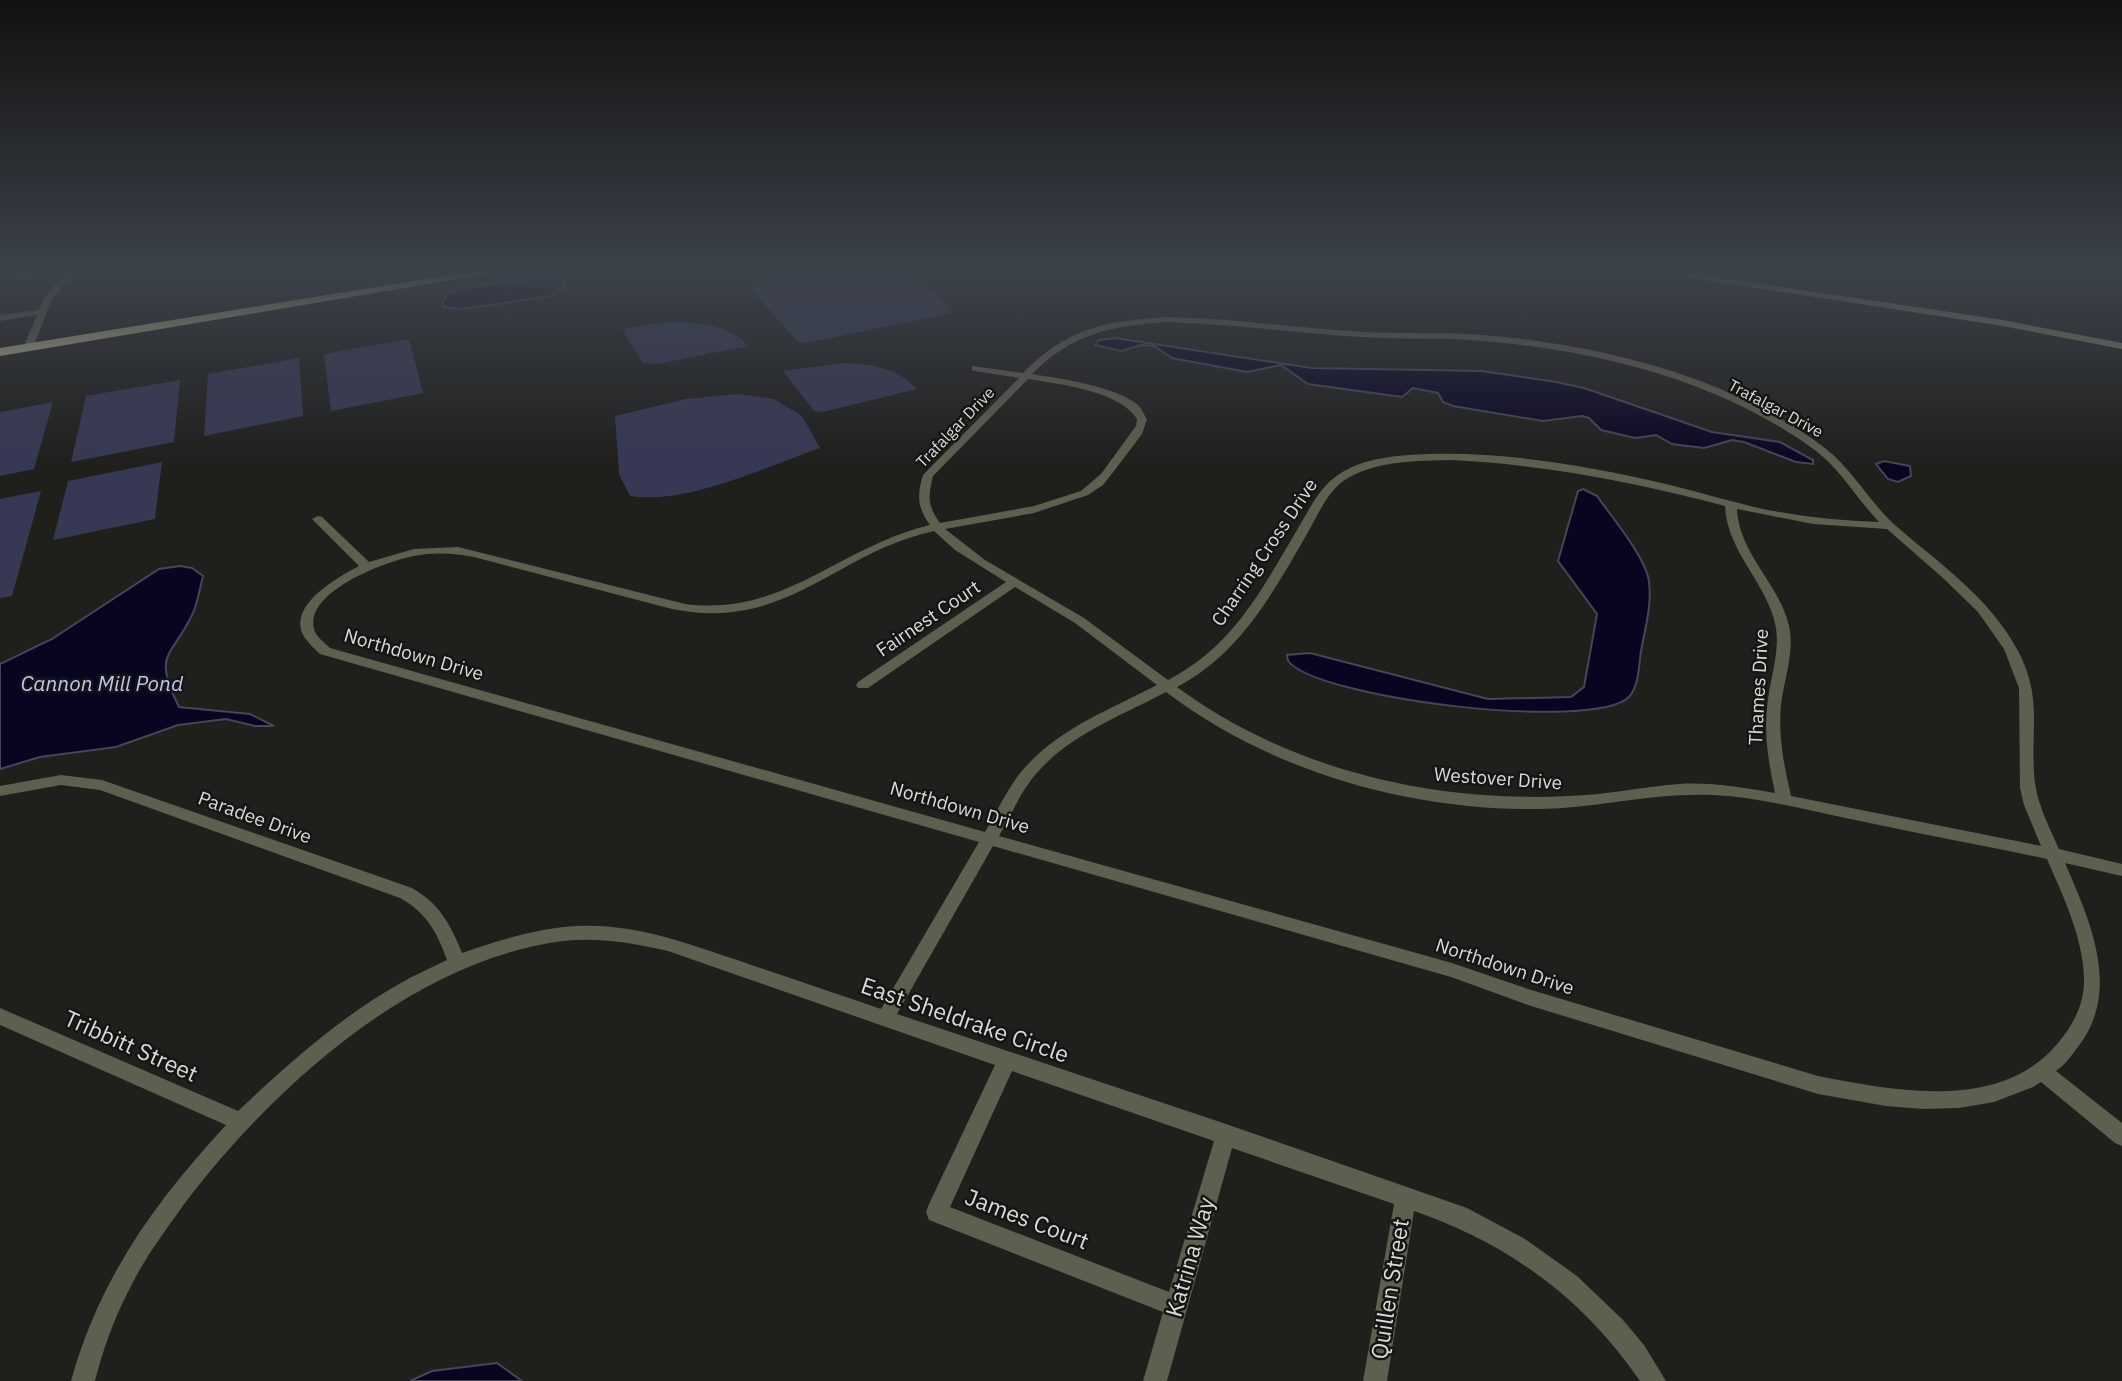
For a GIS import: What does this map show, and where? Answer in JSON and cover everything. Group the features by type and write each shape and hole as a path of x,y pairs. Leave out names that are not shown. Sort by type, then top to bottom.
{"highway":[{"path":"0,352 89,337"}],"main road":[{"path":"2076,337 2122,346"}],"street":[{"path":"27,348 31,337"},
{"name":"Trafalgar Drive","path":"937,527 924,499 923,483 1052,351 1075,337"},
{"name":"Trafalgar Drive","path":"1468,337 1542,345 1653,371 1721,396 1777,423 1837,463 1889,526 1967,592 1990,618 2014,657 2028,701 2024,775 2033,808 2054,854"},
{"name":"Northdown Drive","path":"975,368 1120,397 1140,413 1141,426 1104,479 1087,492 1045,506 937,527 887,542 780,598 728,610 674,605 453,550 406,554 366,566 327,590 313,604 307,616 306,627 312,642 325,651 990,837 1452,970 1528,997 1818,1085 1862,1095 1947,1100 1994,1093 2016,1086 2061,1056 2086,1017 2093,973 2054,854"},
{"name":"Charring Cross Drive","path":"885,1018 1024,778 1053,746 1087,724 1191,672 1226,646 1252,614 1325,494 1343,476 1372,464 1426,457 1543,466 1654,484 1731,504 1820,522 1889,526"},
{"name":"Thames Drive","path":"1731,504 1729,522 1733,535 1767,583 1783,628 1783,654 1772,725 1773,751 1784,801"},
{"path":"318,519 366,566"},
{"name":"Westover Drive","path":"937,527 959,550 1071,614 1217,721 1278,751 1352,776 1422,792 1537,803 1571,802 1686,789 1784,801 2122,870"},
{"name":"Fairnest Court","path":"863,685 1015,582"},
{"name":"Paradee Drive","path":"0,791 61,780 102,785 406,893 436,914 457,963"},
{"name":"East Sheldrake Circle","path":"83,1381 96,1335 130,1268 172,1204 242,1122 359,1021 407,990 457,963 495,949 566,934 633,935 669,944 1226,1134 1406,1197 1493,1232 1555,1270 1616,1329 1654,1381"},
{"name":"Tribbitt Street","path":"0,1016 242,1122"},
{"name":"James Court","path":"1007,1060 937,1212 1176,1306"},
{"path":"2041,1071 2122,1136"},
{"name":"Katrina Way","path":"1155,1381 1226,1134"},
{"name":"Quillen Street","path":"1375,1381 1406,1197"}],"shaded area":[{"path":"627,337 738,337 748,346 656,364 643,363"},
{"path":"794,337 834,337 807,343 798,342"},
{"path":"409,339 423,393 331,411 324,354"},
{"path":"299,358 303,416 204,436 208,374"},
{"path":"843,363 864,364 892,371 917,389 823,412 814,411 783,371"},
{"path":"180,380 174,442 71,462 86,396"},
{"path":"738,394 774,399 802,416 820,448 701,490 676,495 630,496 619,474 615,416 686,399"},
{"path":"53,402 34,469 0,476 0,412"},
{"path":"162,462 155,519 53,540 68,481"},
{"path":"41,491 12,596 0,598 0,499"}],"water":[{"path":"1115,338 1311,368 1481,371 1556,382 1584,388 1712,432 1780,442 1813,460 1813,464 1796,462 1732,440 1704,448 1672,444 1656,435 1635,438 1601,430 1589,418 1582,416 1543,421 1453,406 1443,402 1438,393 1413,388 1402,397 1308,384 1281,365 1247,372 1172,358 1154,346 1141,345 1121,351 1095,345 1099,340"},
{"path":"1884,461 1910,466 1911,476 1898,482 1888,479 1876,464"},
{"path":"1583,489 1597,496 1619,526 1642,562 1649,582 1649,608 1638,675 1629,697 1605,707 1565,711 1513,711 1456,706 1349,688 1310,675 1288,661 1287,655 1310,653 1488,699 1571,697 1584,687 1597,614 1558,561 1578,491"},
{"name":"Cannon Mill Pond","path":"180,566 192,568 203,576 193,613 166,665 171,689 179,707 250,714 274,726 255,726 226,719 178,725 116,747 40,757 0,769 0,664 52,639 159,569"},
{"path":"497,1363 522,1381 410,1381 432,1371"}]}
